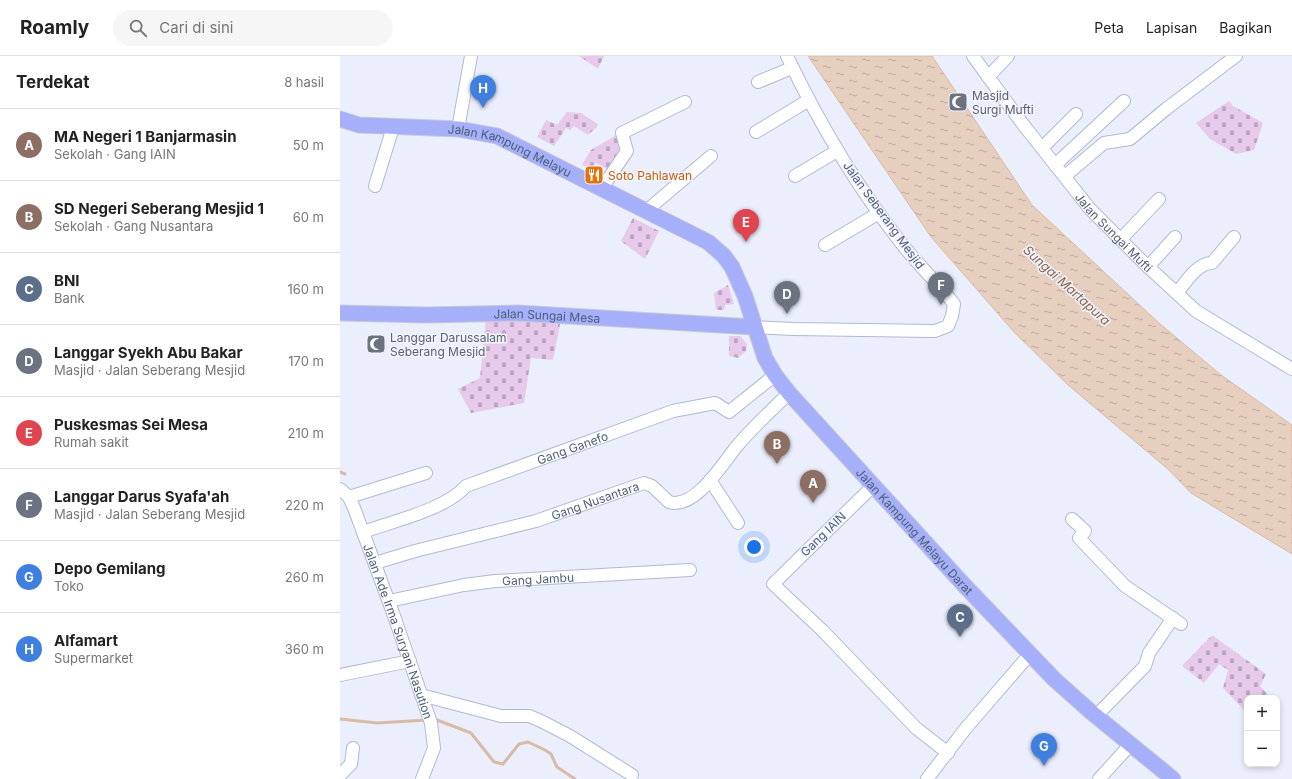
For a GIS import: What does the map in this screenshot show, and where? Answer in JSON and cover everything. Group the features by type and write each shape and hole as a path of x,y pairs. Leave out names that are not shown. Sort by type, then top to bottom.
{"main road":[{"name":"Jalan Kampung Melayu","path":"340,119 359,124 393,127 458,129 497,136 602,188 708,242 724,256 738,279 754,326"},
{"name":"Jalan Sungai Mesa","path":"340,313 426,315 518,313 754,326"},
{"name":"Jalan Kampung Melayu Darat","path":"754,326 765,358 775,375 872,486 1030,654 1096,716 1174,779"}],"street":[{"path":"458,129 471,56"},
{"name":"Jalan Seberang Mesjid","path":"754,326 886,331 935,331 948,326 952,316 954,304 923,270 878,213 837,151 787,56"},
{"name":"Jalan Sungai Mufti","path":"973,56 1090,209 1148,267 1196,311 1292,369"},
{"path":"988,77 1008,56"},
{"path":"1065,176 1104,143 1130,140 1166,109 1236,56"},
{"path":"758,82 792,68"},
{"path":"756,132 809,100"},
{"path":"1056,165 1124,101"},
{"path":"602,188 627,151 622,133 685,102"},
{"path":"1042,148 1076,114"},
{"path":"375,186 393,127"},
{"path":"795,176 837,151"},
{"path":"646,211 711,156"},
{"path":"1121,239 1159,199"},
{"path":"825,245 878,213"},
{"path":"1148,267 1175,237"},
{"path":"1177,293 1200,266 1206,263 1212,263 1234,237"},
{"name":"Gang Ganefo","path":"363,532 438,506 452,499 466,486 673,411 715,403 729,412 775,375"},
{"name":"Gang Nusantara","path":"375,563 415,551 536,521 644,483 652,486 669,502 679,504 702,489 737,446 790,393"},
{"path":"344,493 426,473"},
{"path":"710,480 738,523"},
{"name":"Gang IAIN","path":"872,486 773,584 823,631 916,728 948,753"},
{"name":"Jalan Ade Irma Suryani Nasution","path":"344,493 363,532 375,563 431,723 434,748 422,779"},
{"path":"1072,519 1085,531 1079,538 1125,586 1177,621 1149,653 1144,666 1096,716"},
{"name":"Gang Jambu","path":"389,601 464,585 495,581 690,570"},
{"path":"927,779 966,728 1030,654"},
{"path":"340,675 410,661"},
{"path":"421,695 502,716 529,716 541,720 570,736 632,775"},
{"path":"1099,779 1130,745"},
{"path":"340,775 351,764 353,748"}],"green space":[{"path":"579,56 604,56 598,69"},
{"path":"1229,101 1233,106 1263,123 1254,150 1236,154 1210,139 1196,123"},
{"path":"567,112 581,113 598,124 597,127 588,135 574,126 570,130 566,128 554,146 537,137 546,120 557,125"},
{"path":"620,133 624,150 618,164 607,169 596,163 591,168 582,165 591,150"},
{"path":"633,218 659,231 645,259 621,241"},
{"path":"728,285 734,304 725,305 724,310 716,310 714,293"},
{"path":"486,319 561,320 553,360 531,358 524,403 471,413 458,389 480,378"},
{"path":"729,336 740,336 747,344 746,351 738,358 729,356"},
{"path":"1212,635 1266,674 1260,686 1268,695 1244,695 1244,710 1223,688 1228,670 1219,664 1204,683 1182,666"}],"water":[{"name":"Sungai Martapura","path":"808,56 932,56 1032,205 1159,323 1221,375 1292,425 1292,554 1191,493 1169,470 1068,385 1014,332 931,237"}],"waterway":[{"path":"340,472 345,474"},
{"path":"340,719 377,723 427,720"},
{"path":"432,720 437,720 471,733 494,762 503,764 519,744 528,742 551,754 557,767 575,779"}],"place":[{"name":"Masjid Surgi Mufti","path":"958,102"},
{"name":"Alfamart","path":"483,108"},
{"name":"Soto Pahlawan","path":"594,175"},
{"name":"Puskesmas Sei Mesa","path":"746,242"},
{"name":"Langgar Darus Syafa'ah","path":"941,305"},
{"name":"Langgar Syekh Abu Bakar","path":"787,314"},
{"name":"Langgar Darussalam Seberang Mesjid","path":"376,344"},
{"name":"SD Negeri Seberang Mesjid 1","path":"777,464"},
{"name":"MA Negeri 1 Banjarmasin","path":"813,503"},
{"name":"BNI","path":"960,637"},
{"name":"Depo Gemilang","path":"1044,766"}]}
